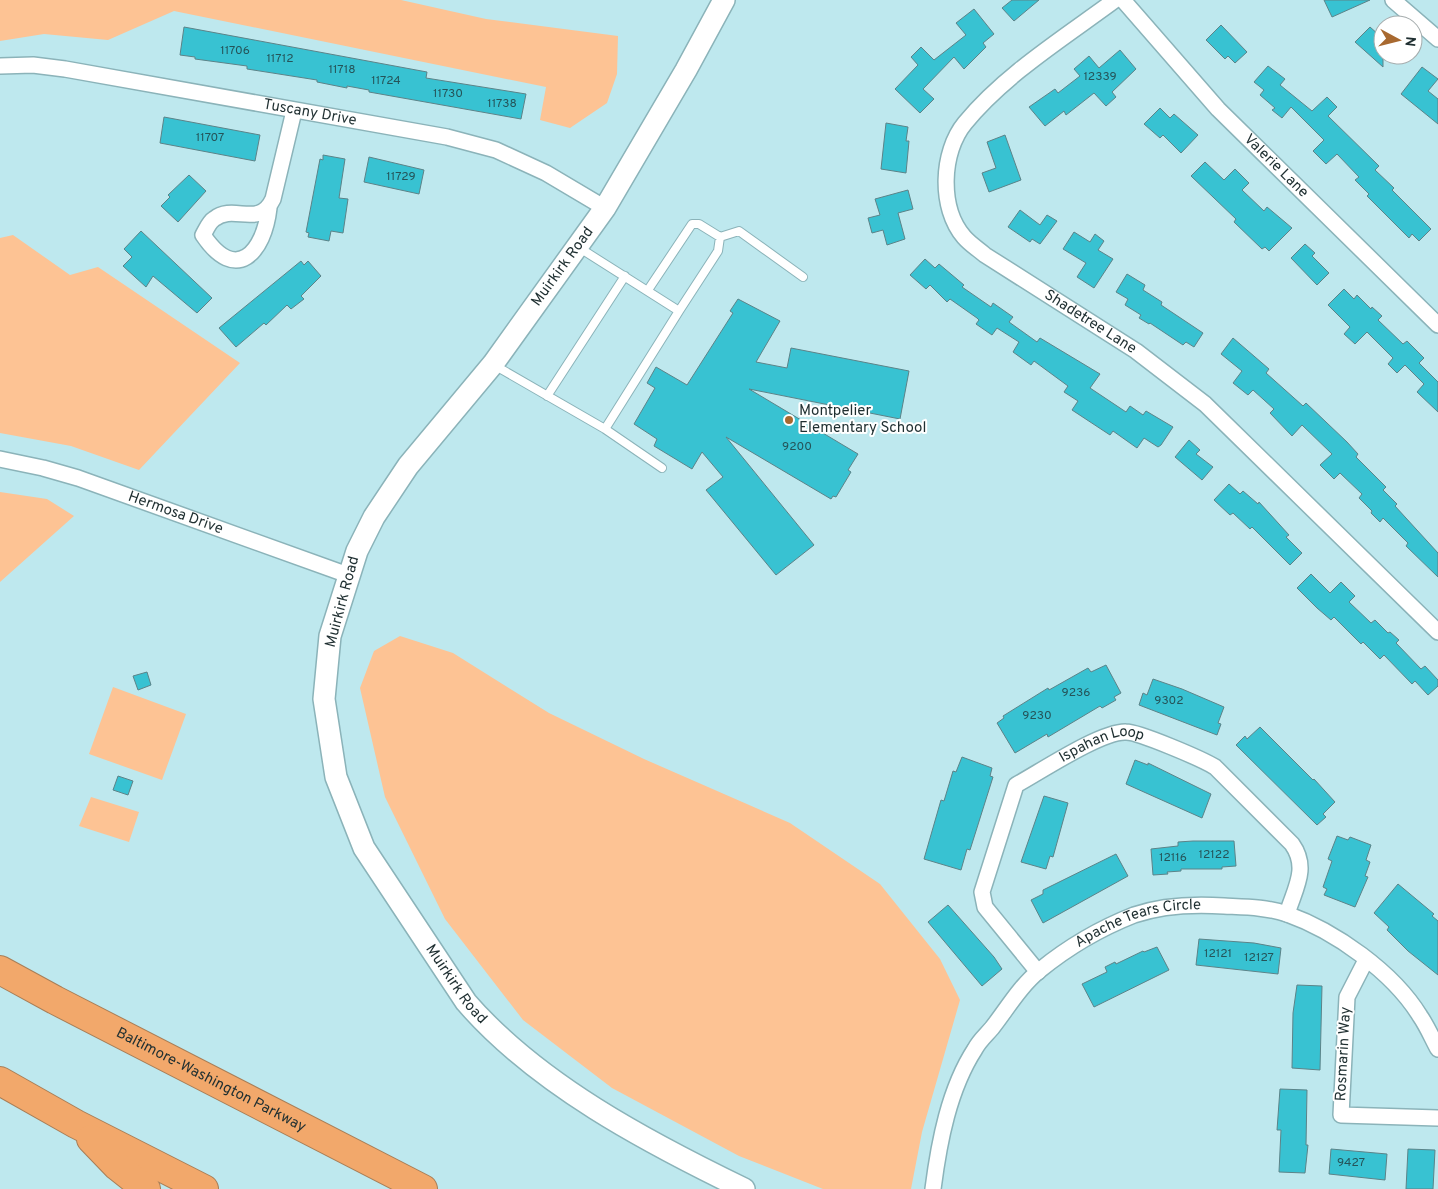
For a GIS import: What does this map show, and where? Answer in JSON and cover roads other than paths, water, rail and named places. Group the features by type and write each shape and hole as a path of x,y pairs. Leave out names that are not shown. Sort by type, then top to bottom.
{"highway":[{"name":"Baltimore-Washington Parkway","path":"0,970 423,1189"},
{"path":"0,1081 76,1124 204,1189"},
{"path":"76,1124 117,1166 146,1189"},
{"path":"312,1130 446,1189"}],"main road":[{"name":"Muirkirk Road","path":"724,0 686,70 605,208 492,364 390,490 364,536 348,575 330,636 324,699 336,777 364,848 419,933 477,1015 537,1069 648,1141 744,1189"}],"street":[{"name":"Shadetree Lane","path":"1115,0 1000,88 964,124 953,143 947,169 946,195 953,219 964,237 985,255 1136,351 1206,404 1438,632"},
{"name":"Valerie Lane","path":"1123,0 1218,109 1438,325"},
{"path":"1393,0 1438,39"},
{"name":"Tuscany Drive","path":"0,66 33,64 65,69 447,137 496,150 546,173 605,208"},
{"path":"269,208 273,199 294,111"},
{"name":"Hermosa Drive","path":"0,459 43,468 86,481 348,575"},
{"name":"Ispahan Loop","path":"1038,972 985,906 982,892 1016,785 1107,735 1127,732 1203,760 1215,767 1285,837 1300,855 1301,863 1301,872 1286,914"},
{"name":"Apache Tears Circle","path":"933,1189 936,1167 952,1102 975,1048 1038,972 1088,938 1134,916 1159,908 1210,905 1269,910 1286,914 1333,937 1366,960 1398,988 1420,1015 1438,1049"},
{"name":"Rosmarin Way","path":"1366,960 1347,997 1341,1115 1438,1118"}],"lane":[{"path":"648,290 692,224 699,224 720,237 739,231 803,276"},
{"path":"605,430 718,251 720,237"},
{"path":"578,247 679,311"},
{"path":"547,396 625,276"},
{"path":"492,364 605,430 662,468"}],"place":[{"name":"Montpelier Elementary School","path":"789,420"}]}
